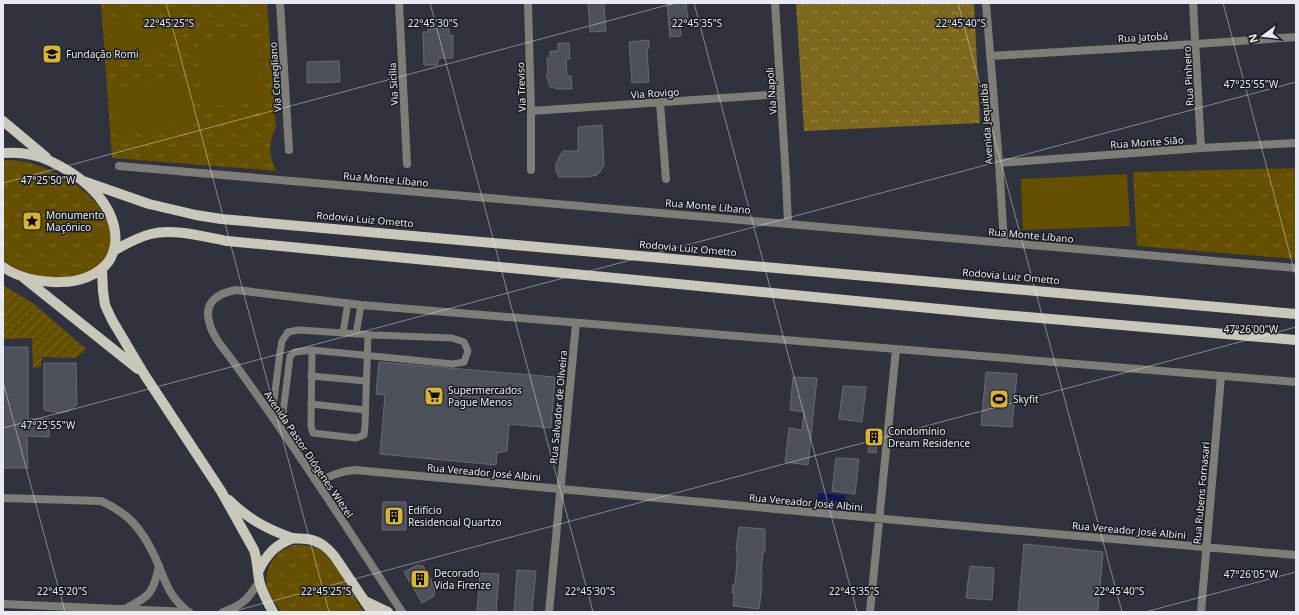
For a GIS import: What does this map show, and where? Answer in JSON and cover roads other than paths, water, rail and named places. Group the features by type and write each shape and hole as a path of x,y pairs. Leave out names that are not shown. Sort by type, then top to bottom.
{"main road":[{"path":"3,121 22,139 50,161 83,181 100,197 110,211 116,233 115,250 107,264 102,269 88,277 69,282 47,282 22,277"},
{"path":"3,153 30,155 50,161"},
{"name":"Rodovia Luiz Ometto","path":"83,181 149,204 190,214 222,219 1296,314"},
{"path":"115,250 152,233 174,232 227,241 992,314 1296,340"},
{"path":"3,267 22,277 144,374"},
{"path":"102,269 103,291 106,305 117,331 221,491 254,550 259,570 259,582 263,594 273,612"},
{"path":"221,491 250,519 294,538 321,543 335,557 372,612"},
{"path":"259,570 267,554 286,541 294,538"},
{"path":"365,602 388,612"}],"street":[{"name":"Via Conegliano","path":"280,3 289,150"},
{"name":"Via Sicília","path":"399,3 407,164"},
{"name":"Via Treviso","path":"528,3 531,170"},
{"name":"Via Napoli","path":"775,3 788,223"},
{"name":"Avenida Jequitibá","path":"986,3 1004,243"},
{"name":"Rua Pinheiro","path":"1193,3 1202,148"},
{"name":"Rua Jatobá","path":"990,56 1196,44 1296,36"},
{"name":"Via Rovigo","path":"531,111 781,94"},
{"path":"660,103 666,179"},
{"name":"Rua Monte Sião","path":"999,163 1202,148 1296,143"},
{"name":"Rua Monte Líbano","path":"119,166 1296,268"},
{"name":"Avenida Pastor Diógenes Wiezel","path":"348,303 236,290 220,294 214,299 208,313 208,321 217,339 318,483 402,612"},
{"path":"348,303 1296,382"},
{"name":"Rua Salvador de Oliveira","path":"549,612 576,323"},
{"path":"870,612 896,349"},
{"name":"Rua Rubens Fornasari","path":"1201,612 1221,376"},
{"name":"Rua Vereador José Albini","path":"318,483 335,473 355,470 880,519 1296,555"},
{"path":"3,498 101,501 115,508 127,516 142,533 154,555 165,583 172,595 178,604 189,612"},
{"path":"122,611 150,594 155,585 159,566"},
{"path":"223,612 244,602 259,582"},
{"path":"3,604 53,609 189,612"}],"lane":[{"path":"343,332 348,303"},
{"path":"356,334 361,305"},
{"path":"272,416 282,341 288,332 299,330 452,338 464,342 468,351 464,362 453,364 312,350 295,352 290,356 281,429"},
{"path":"312,350 311,426 313,433 356,438 364,435 368,334"},
{"path":"311,376 366,381"},
{"path":"311,404 365,410"}],"water":[{"path":"818,493 845,495 845,502 818,500"}],"place":[{"name":"Fundação Romi","path":"52,54"},
{"name":"Monumento Maçônico","path":"32,221"},
{"name":"Supermercados Pague Menos","path":"434,396"},
{"name":"Skyfit","path":"999,399"},
{"name":"Condomínio Dream Residence","path":"874,437"},
{"name":"Edifício Residencial Quartzo","path":"394,516"},
{"name":"Decorado Vida Firenze","path":"420,579"}]}
